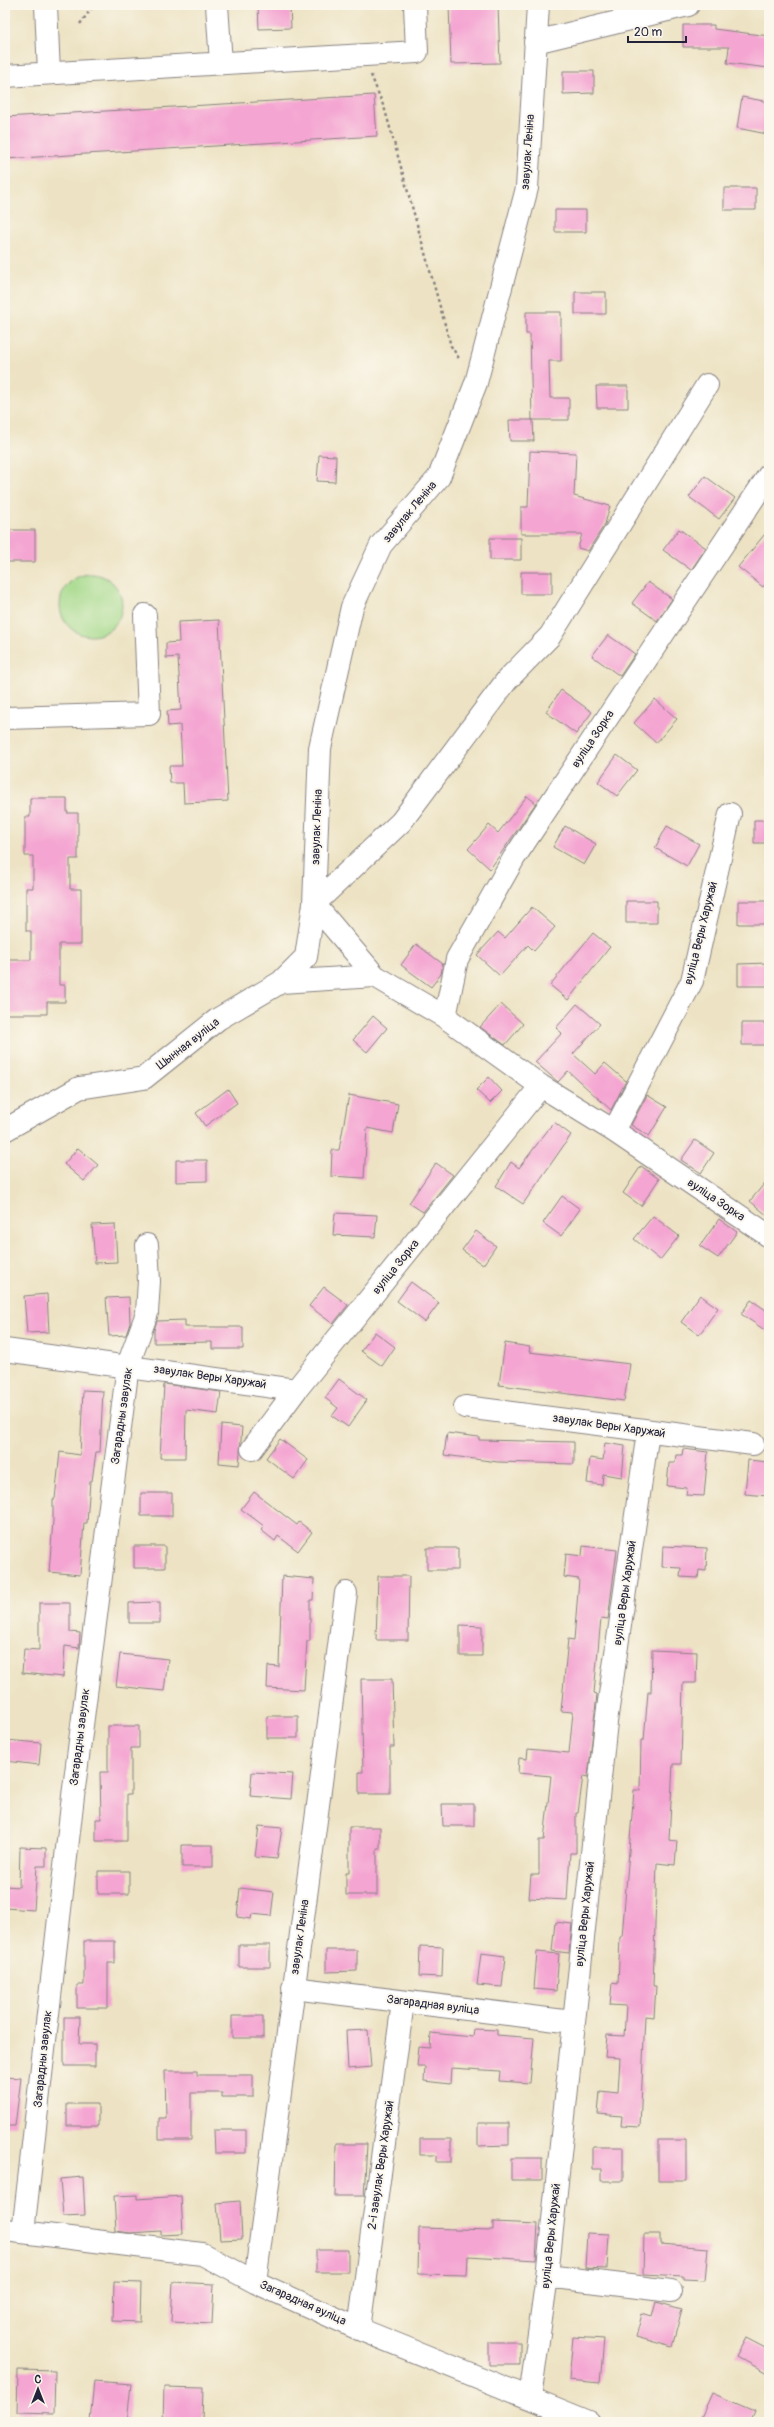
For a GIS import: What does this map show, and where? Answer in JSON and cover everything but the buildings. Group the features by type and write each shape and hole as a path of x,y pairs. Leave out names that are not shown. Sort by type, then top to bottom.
{"street":[{"path":"46,5 49,73"},
{"path":"217,5 221,63"},
{"path":"5,76 417,52 415,5"},
{"name":"завулак Леніна","path":"281,982 306,957 314,904 320,748 352,607 381,545 439,477 476,383 527,188 538,5"},
{"path":"535,42 688,5"},
{"path":"375,976 314,904 401,822 506,680 550,636 707,385"},
{"name":"вуліца Зорка","path":"445,1017 457,959 514,858 769,475"},
{"path":"5,718 149,714 145,616"},
{"name":"вуліца Веры Харужай","path":"614,1130 692,980 730,814"},
{"name":"вуліца Зорка","path":"375,976 445,1017 541,1086 614,1130 769,1236"},
{"name":"Шынная вуліца","path":"5,1130 79,1088 144,1078 218,1018 281,982 375,976"},
{"name":"вуліца Зорка","path":"252,1449 296,1390 403,1260 541,1086"},
{"name":"Загарадны завулак","path":"14,2231 73,1796 128,1365 147,1313 149,1281 147,1245"},
{"name":"завулак Веры Харужай","path":"5,1350 128,1365 296,1390"},
{"name":"завулак Веры Харужай","path":"465,1407 648,1432 753,1444"},
{"name":"вуліца Веры Харужай","path":"530,2398 547,2276 606,1722 648,1432"},
{"name":"завулак Леніна","path":"254,2282 346,1593"},
{"name":"Загарадная вуліца","path":"293,1988 573,2022"},
{"name":"2-і завулак Веры Харужай","path":"359,2329 403,2002"},
{"name":"Загарадная вуліца","path":"14,2231 202,2254 254,2282 359,2329 589,2422"},
{"path":"547,2276 671,2291"}],"path":[{"path":"80,24 94,5"},
{"path":"363,55 386,110 451,346 476,383"}],"green space":[{"path":"91,574 103,576 113,583 120,593 122,605 120,617 113,627 103,634 91,636 79,634 69,627 62,617 60,605 62,593 69,583 79,576"}]}
